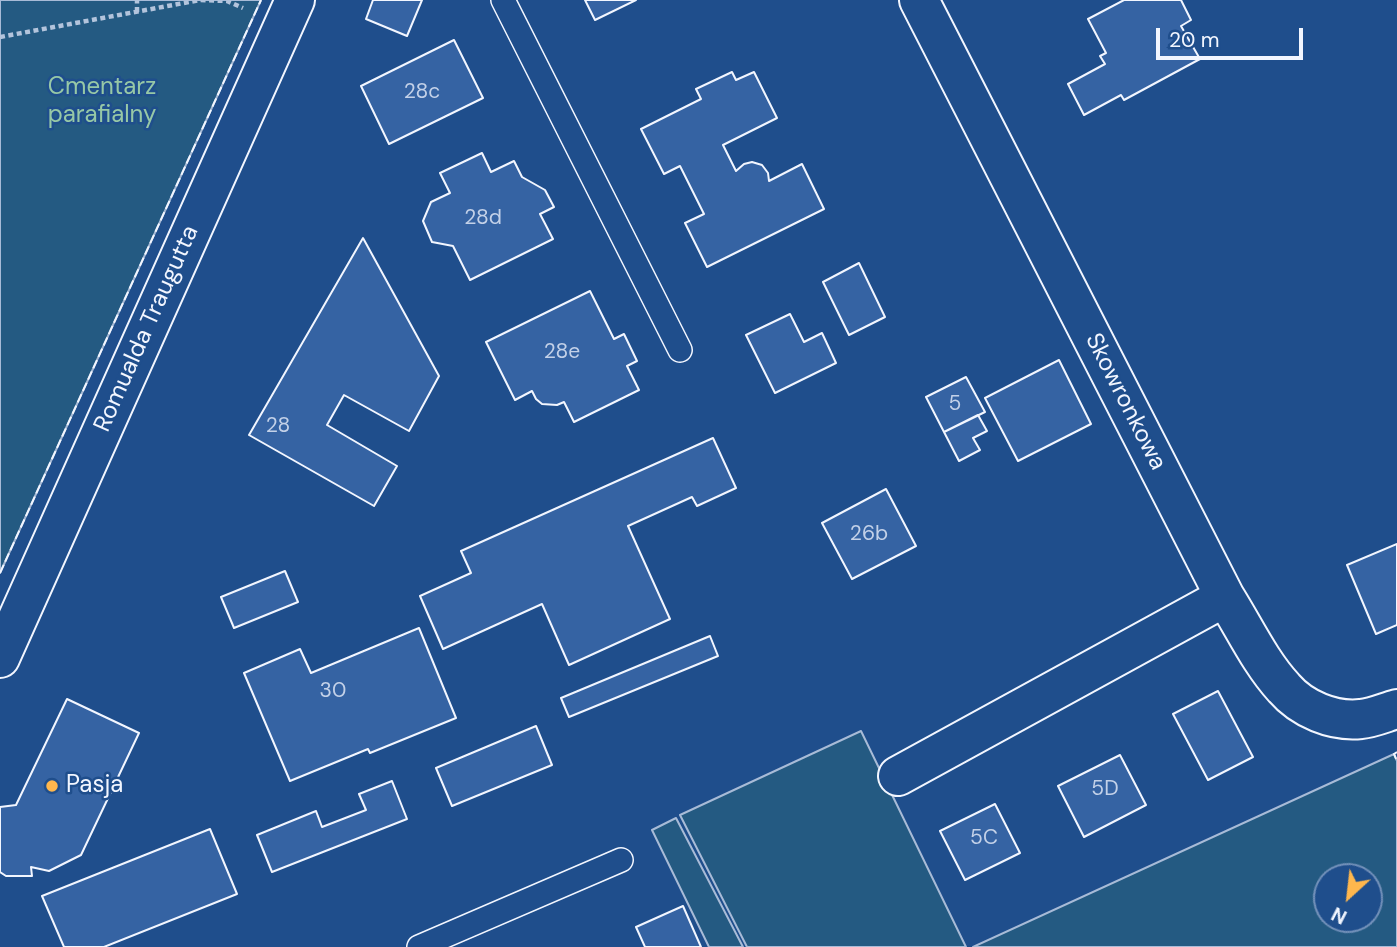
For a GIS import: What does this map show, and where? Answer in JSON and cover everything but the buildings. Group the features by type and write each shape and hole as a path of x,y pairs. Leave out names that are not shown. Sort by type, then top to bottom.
{"street":[{"name":"Skowronkowa","path":"919,0 1226,597 1266,664 1285,690 1311,709 1336,719 1362,719 1397,709"},
{"name":"Romualda Traugutta","path":"0,658 289,13"},
{"path":"898,776 1226,597"}],"lane":[{"path":"503,0 680,350"},
{"path":"419,947 621,860"}],"path":[{"path":"137,0 137,12"},
{"path":"0,37 200,0 227,1 289,13"}],"green space":[{"name":"Cmentarz parafialny","path":"0,0 261,0 0,573"},
{"path":"861,731 966,947 747,947 680,815"},
{"path":"1394,754 1397,761 1397,947 973,947"},
{"path":"676,818 743,947 709,947 652,830"}],"fence":[{"path":"0,573 261,0"},
{"path":"1397,752 1394,754 1397,761"}],"place":[{"name":"Pasja","path":"52,786"}]}
